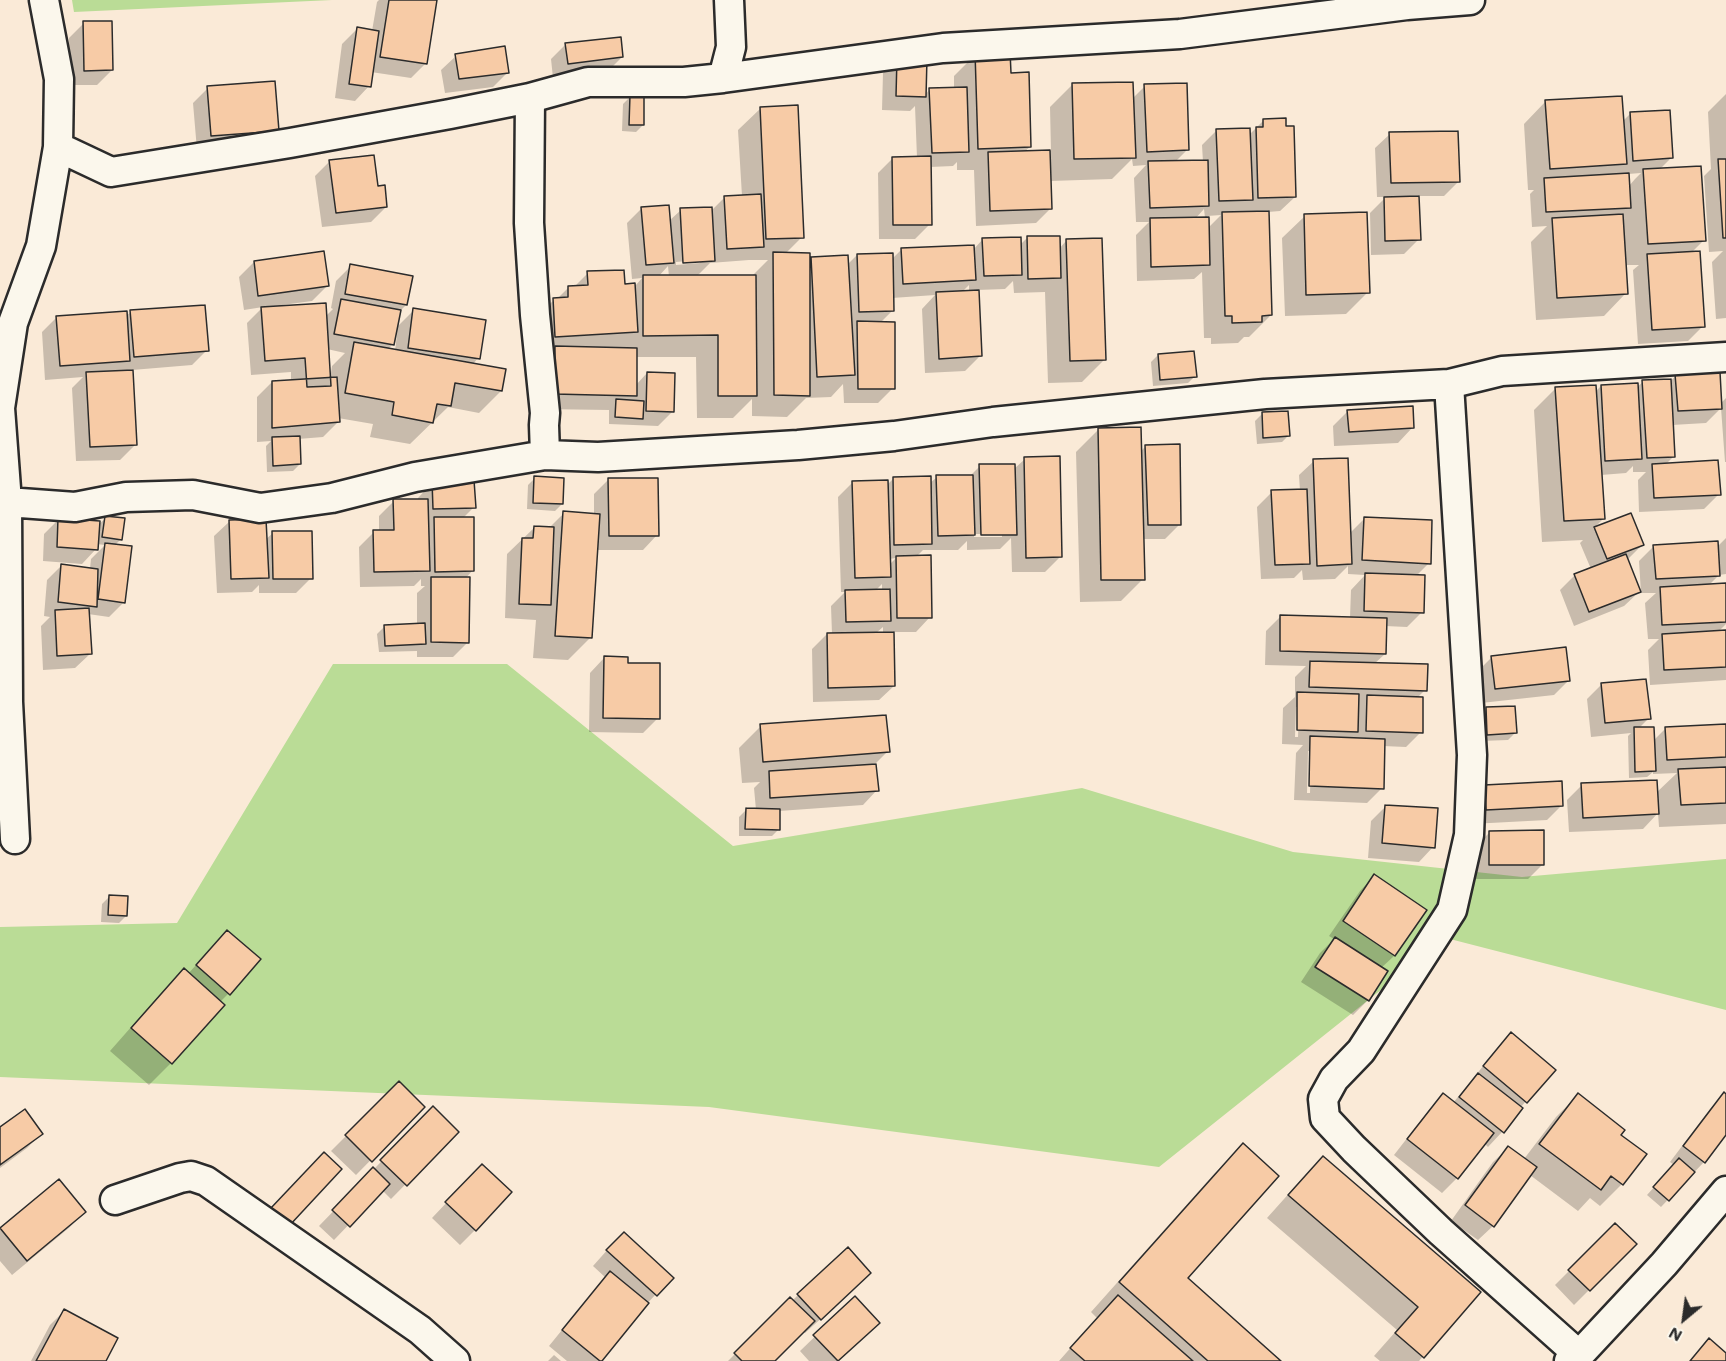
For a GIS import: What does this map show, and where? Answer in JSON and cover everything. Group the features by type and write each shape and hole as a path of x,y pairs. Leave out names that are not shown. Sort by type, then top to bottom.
{"street":[{"path":"15,838 8,702 7,502 0,408 7,323 41,246 58,147 59,79 44,0"},
{"path":"723,78 731,47 729,0"},
{"path":"58,147 111,172 290,143 530,98 588,82 684,82 943,48 1180,34 1396,6 1470,0"},
{"path":"530,98 529,223 545,413 543,425 545,455"},
{"path":"7,502 75,507 126,497 193,495 260,508 332,498 415,477 545,455 598,457 798,445 1265,394 1449,384 1502,371 1726,357"},
{"path":"1449,384 1472,755 1469,835 1452,910 1361,1051 1334,1079 1323,1099 1325,1118 1440,1232 1574,1358 1664,1264 1726,1191"},
{"path":"115,1200 180,1178 191,1176 206,1181 420,1330 455,1361"}],"green space":[{"path":"72,0 332,0 74,12"},
{"path":"333,664 507,664 733,846 1082,788 1293,852 1522,877 1726,859 1726,1010 1446,938 1159,1167 709,1107 0,1077 0,927 177,923"}],"building":[{"path":"389,0 437,0 427,64 380,57"},
{"path":"83,21 112,21 113,70 84,71"},
{"path":"357,27 379,31 371,87 349,84"},
{"path":"621,37 623,57 568,64 565,43"},
{"path":"505,46 509,73 459,79 455,54"},
{"path":"1010,51 1011,73 1029,72 1031,147 978,149 975,52"},
{"path":"897,57 927,58 926,97 896,96"},
{"path":"275,81 279,131 211,136 207,86"},
{"path":"1133,82 1136,158 1074,159 1072,83"},
{"path":"1187,83 1189,150 1147,152 1144,84"},
{"path":"967,87 969,152 932,153 929,88"},
{"path":"630,95 644,96 644,125 629,125"},
{"path":"1622,96 1627,164 1550,169 1545,100"},
{"path":"798,105 804,238 766,239 760,107"},
{"path":"1670,110 1673,158 1633,161 1630,112"},
{"path":"1286,118 1286,126 1294,126 1296,197 1258,198 1256,127 1263,127 1263,119"},
{"path":"1250,128 1253,200 1219,201 1216,129"},
{"path":"1458,131 1460,182 1391,183 1389,132"},
{"path":"1050,150 1052,209 990,211 988,152"},
{"path":"374,155 378,186 385,185 387,207 336,213 329,160"},
{"path":"931,156 932,225 893,225 892,157"},
{"path":"1718,159 1726,159 1726,238 1723,238"},
{"path":"1208,160 1209,206 1150,208 1148,161"},
{"path":"1701,166 1706,241 1648,244 1643,169"},
{"path":"1629,173 1631,208 1546,212 1544,178"},
{"path":"761,194 764,247 727,249 724,196"},
{"path":"1419,196 1421,240 1385,241 1384,197"},
{"path":"669,205 674,263 646,265 641,207"},
{"path":"712,207 715,261 683,263 680,208"},
{"path":"1269,211 1272,315 1262,316 1262,322 1232,323 1232,316 1225,316 1222,212"},
{"path":"1367,212 1370,293 1306,295 1304,214"},
{"path":"1623,214 1628,294 1557,298 1552,218"},
{"path":"1209,217 1210,265 1151,267 1150,218"},
{"path":"1027,236 1060,236 1061,278 1028,279"},
{"path":"1021,237 1022,275 984,276 982,238"},
{"path":"1102,238 1106,360 1070,361 1066,239"},
{"path":"974,245 976,280 903,284 901,248"},
{"path":"324,251 329,286 258,296 254,261"},
{"path":"1700,251 1705,327 1652,330 1647,254"},
{"path":"773,252 810,253 810,396 774,395"},
{"path":"893,253 894,311 859,312 857,254"},
{"path":"848,255 855,375 817,377 811,257"},
{"path":"350,264 413,276 407,305 345,294"},
{"path":"624,270 625,284 635,283 638,332 555,337 553,298 568,297 568,286 588,285 587,271"},
{"path":"643,275 756,275 757,396 718,396 718,335 643,336"},
{"path":"979,290 982,356 939,359 936,292"},
{"path":"341,299 401,310 394,345 334,334"},
{"path":"326,303 331,386 307,387 305,358 265,361 261,307"},
{"path":"205,305 209,351 134,357 130,310"},
{"path":"413,308 486,320 480,359 408,348"},
{"path":"127,311 130,361 60,366 56,316"},
{"path":"857,321 895,322 895,389 858,389"},
{"path":"354,342 506,369 502,391 455,383 451,406 437,404 433,423 392,415 394,402 345,393"},
{"path":"555,346 637,348 637,396 554,394"},
{"path":"1194,351 1197,377 1160,380 1158,354"},
{"path":"133,370 137,445 90,447 86,372"},
{"path":"647,372 675,373 674,412 646,411"},
{"path":"1720,372 1722,409 1678,411 1675,374"},
{"path":"337,377 340,422 272,428 272,381"},
{"path":"1671,379 1675,457 1647,458 1642,380"},
{"path":"1638,383 1642,459 1605,461 1601,385"},
{"path":"1596,385 1605,519 1564,521 1555,387"},
{"path":"616,399 644,401 643,419 615,417"},
{"path":"1413,406 1414,428 1349,432 1347,410"},
{"path":"1288,411 1290,436 1263,438 1262,412"},
{"path":"1141,427 1145,580 1101,580 1098,428"},
{"path":"300,436 301,464 273,466 272,437"},
{"path":"1180,444 1181,525 1148,525 1145,445"},
{"path":"1060,456 1062,557 1026,558 1024,457"},
{"path":"1348,458 1352,564 1317,566 1313,459"},
{"path":"1718,460 1721,495 1654,498 1652,464"},
{"path":"979,464 1015,464 1017,535 981,535"},
{"path":"936,475 973,475 975,535 938,536"},
{"path":"534,476 564,478 563,504 533,503"},
{"path":"931,476 932,544 894,545 893,477"},
{"path":"608,478 658,478 659,536 609,536"},
{"path":"474,480 476,508 433,509 432,481"},
{"path":"888,480 891,577 855,578 852,481"},
{"path":"1307,489 1310,564 1275,565 1271,490"},
{"path":"393,499 428,499 430,571 374,572 373,530 394,530"},
{"path":"563,511 600,514 592,638 555,636"},
{"path":"1631,513 1644,545 1607,559 1594,527"},
{"path":"105,516 125,518 122,540 102,537"},
{"path":"434,517 474,517 474,571 435,572"},
{"path":"1364,517 1432,520 1431,564 1362,560"},
{"path":"58,518 100,521 98,550 57,547"},
{"path":"266,519 269,578 231,579 229,520"},
{"path":"534,526 554,527 551,605 519,604 522,538 533,538"},
{"path":"272,531 312,531 313,579 273,579"},
{"path":"1718,541 1720,576 1656,579 1653,545"},
{"path":"105,543 132,546 125,603 98,599"},
{"path":"1626,554 1641,592 1589,612 1574,574"},
{"path":"931,555 932,618 897,618 896,556"},
{"path":"61,564 98,569 97,607 58,602"},
{"path":"1365,573 1425,575 1424,613 1364,611"},
{"path":"431,577 470,577 469,643 431,642"},
{"path":"1726,583 1726,622 1662,625 1660,587"},
{"path":"890,589 891,621 846,622 845,590"},
{"path":"89,608 92,654 57,656 55,610"},
{"path":"1280,615 1387,618 1386,654 1280,651"},
{"path":"425,623 426,644 385,646 384,625"},
{"path":"1726,630 1726,667 1664,670 1662,634"},
{"path":"894,632 895,686 828,688 827,633"},
{"path":"1566,647 1570,681 1495,689 1491,656"},
{"path":"604,656 628,657 628,663 660,663 660,719 603,718"},
{"path":"1310,661 1428,664 1427,691 1309,687"},
{"path":"1646,679 1651,719 1605,723 1601,683"},
{"path":"1297,692 1359,694 1358,732 1297,730"},
{"path":"1367,695 1423,697 1423,733 1366,731"},
{"path":"1515,706 1517,733 1487,735 1486,707"},
{"path":"886,715 890,752 763,762 760,724"},
{"path":"1726,724 1726,757 1667,760 1665,727"},
{"path":"1634,727 1654,727 1656,771 1635,772"},
{"path":"1310,736 1385,739 1384,789 1309,786"},
{"path":"876,764 879,791 770,798 769,771"},
{"path":"1726,767 1726,803 1681,805 1678,769"},
{"path":"1657,780 1659,814 1583,818 1581,783"},
{"path":"1562,781 1563,806 1486,810 1484,785"},
{"path":"1385,805 1438,808 1435,848 1382,843"},
{"path":"746,808 780,809 780,830 745,829"},
{"path":"1544,830 1544,865 1489,865 1489,831"},
{"path":"1374,874 1427,910 1395,956 1343,921"},
{"path":"109,895 128,896 127,916 108,915"},
{"path":"227,930 261,959 230,995 196,965"},
{"path":"1335,937 1388,971 1369,1001 1315,967"},
{"path":"184,968 225,1005 172,1064 131,1028"},
{"path":"1511,1032 1556,1070 1527,1103 1483,1066"},
{"path":"1478,1073 1523,1108 1504,1133 1459,1097"},
{"path":"399,1081 425,1107 372,1162 345,1135"},
{"path":"1724,1092 1726,1094 1726,1135 1705,1163 1683,1146"},
{"path":"1443,1093 1494,1133 1458,1179 1407,1139"},
{"path":"1578,1093 1625,1130 1621,1135 1647,1154 1623,1185 1611,1176 1601,1190 1539,1144"},
{"path":"433,1106 459,1132 407,1186 380,1160"},
{"path":"25,1109 43,1134 0,1165 0,1127"},
{"path":"1243,1143 1279,1176 1188,1278 1281,1361 1208,1361 1119,1282"},
{"path":"1508,1146 1537,1167 1494,1227 1465,1205"},
{"path":"324,1152 342,1169 289,1226 270,1209"},
{"path":"1323,1156 1481,1292 1424,1358 1395,1333 1418,1307 1288,1195"},
{"path":"1679,1158 1695,1172 1669,1201 1653,1187"},
{"path":"482,1164 512,1192 476,1231 445,1202"},
{"path":"373,1167 390,1184 350,1227 332,1210"},
{"path":"59,1179 86,1212 27,1261 0,1228"},
{"path":"1615,1223 1637,1244 1590,1291 1568,1270"},
{"path":"624,1232 674,1278 657,1296 606,1250"},
{"path":"848,1247 871,1273 821,1320 797,1294"},
{"path":"610,1271 649,1303 600,1361 562,1330"},
{"path":"1118,1295 1193,1361 1085,1361 1070,1348"},
{"path":"855,1296 880,1323 838,1361 813,1335"},
{"path":"790,1297 815,1321 775,1361 742,1361 734,1353"},
{"path":"64,1309 118,1338 106,1361 36,1361"},
{"path":"1709,1338 1726,1353 1726,1361 1690,1361"}]}
